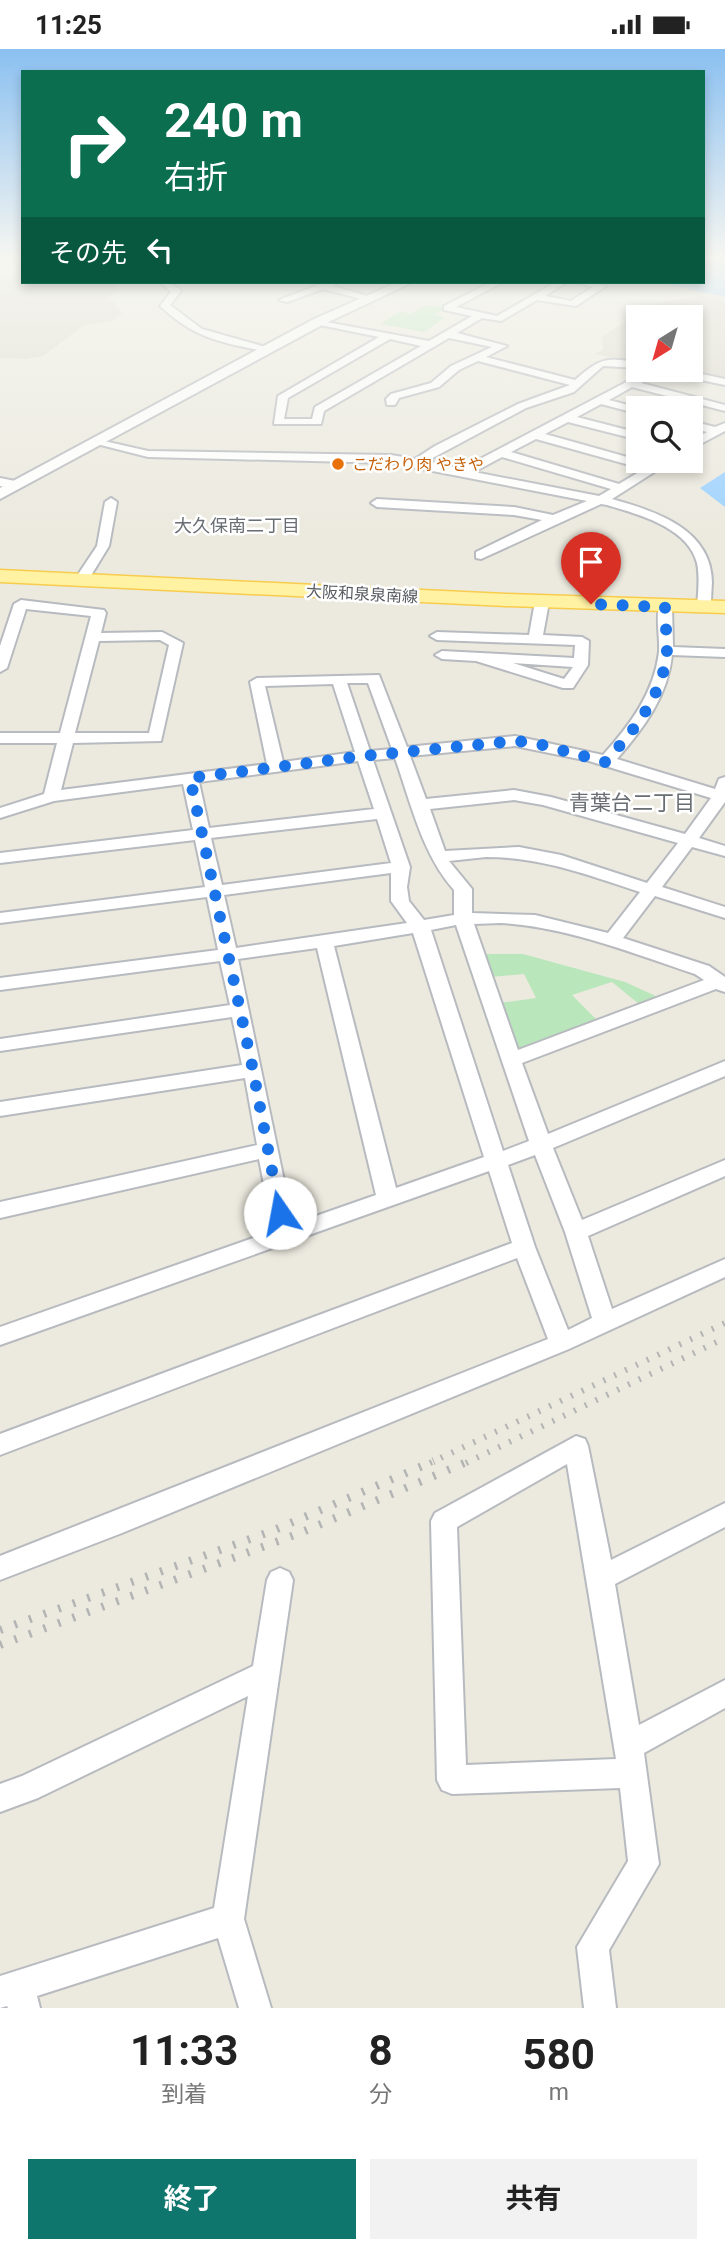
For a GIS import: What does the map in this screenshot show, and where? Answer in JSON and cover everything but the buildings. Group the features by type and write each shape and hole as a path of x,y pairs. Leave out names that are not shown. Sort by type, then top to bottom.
{"main road":[{"name":"大阪和泉泉南線","path":"0,576 542,602 714,607"}],"street":[{"path":"0,494 265,350"},
{"path":"364,350 283,396 278,422 317,422 319,409 417,350"},
{"path":"391,403 395,395 435,385 455,368 493,350"},
{"path":"477,358 579,384"},
{"path":"418,461 439,447 522,406 557,396 579,384 593,367 610,362 626,364"},
{"path":"327,372 340,375"},
{"path":"354,377 412,391"},
{"path":"704,378 725,382"},
{"path":"466,472 636,382"},
{"path":"632,384 725,408"},
{"path":"601,401 626,408"},
{"path":"568,418 626,434"},
{"path":"703,426 721,428"},
{"path":"703,439 721,428"},
{"path":"536,435 626,460"},
{"path":"94,442 148,454 418,461 495,481 603,499 666,524 694,547 702,558 714,607"},
{"path":"324,457 347,448"},
{"path":"500,453 620,488"},
{"path":"481,555 554,519 603,499 646,473"},
{"path":"0,482 16,485"},
{"path":"82,579 103,546 111,502"},
{"path":"377,503 514,511 554,519"},
{"path":"535,640 542,602"},
{"path":"0,668 22,604 99,613 51,797"},
{"path":"605,762 643,715 656,691 667,651 665,607"},
{"path":"0,738 156,737 176,643 162,636 94,637"},
{"path":"437,636 582,642 581,663 568,685 477,657"},
{"path":"667,651 725,653"},
{"path":"442,655 581,663"},
{"path":"276,767 257,682 374,678 439,857 445,869 463,890 463,919 541,1145 576,1232 605,1322"},
{"path":"339,680 401,867 396,890 401,907 421,928 524,1247 561,1343"},
{"path":"0,813 51,797 364,756 515,741 535,743 724,792 612,940"},
{"path":"190,778 253,1070 284,1234"},
{"path":"420,805 514,795 545,800 725,851"},
{"path":"0,858 384,813"},
{"path":"439,857 519,852 555,859 725,913"},
{"path":"0,918 401,867"},
{"path":"0,984 324,942 463,919 535,920 612,940 702,970 722,984"},
{"path":"324,942 388,1198"},
{"path":"513,1059 722,984"},
{"path":"0,1045 239,1010"},
{"path":"0,1336 541,1145 725,1068"},
{"path":"0,1109 253,1070"},
{"path":"0,1210 267,1150"},
{"path":"576,1232 725,1167"},
{"path":"0,1445 524,1247"},
{"path":"0,1568 113,1525 561,1343 725,1267"},
{"path":"600,2008 593,1947 644,1864 630,1760 601,1577 576,1446 444,1521 452,1780 630,1760 725,1693"},
{"path":"601,1577 725,1514"},
{"path":"255,2008 228,1919 280,1580"},
{"path":"0,1798 28,1788 265,1674"},
{"path":"14,1995 228,1919"}],"shaded area":[{"path":"0,350 50,350 43,356 26,359 0,358"},
{"path":"602,350 626,350 626,360 595,354"},
{"path":"704,350 725,350 725,379 704,375"}],"green space":[{"path":"484,954 523,954 625,982 658,997 639,1004 612,982 572,995 597,1020 524,1048 517,1047 500,1003 536,998 524,974 491,977"}],"water":[{"path":"725,472 725,507 700,488"}],"railway":[{"path":"430,1463 725,1323"},
{"path":"466,1463 725,1338"},
{"path":"0,1630 272,1531 434,1461"},
{"path":"0,1645 300,1533 469,1461"}],"place":[{"name":"こだわり肉 やきや","path":"338,464"}],"district":[{"name":"大久保南二丁目","path":"237,525"},
{"name":"青葉台二丁目","path":"632,803"}],"route":[{"path":"280,1213 253,1070 190,778 467,744 515,741 535,743 605,762 643,715 656,691 667,651 665,607 591,604"}]}
